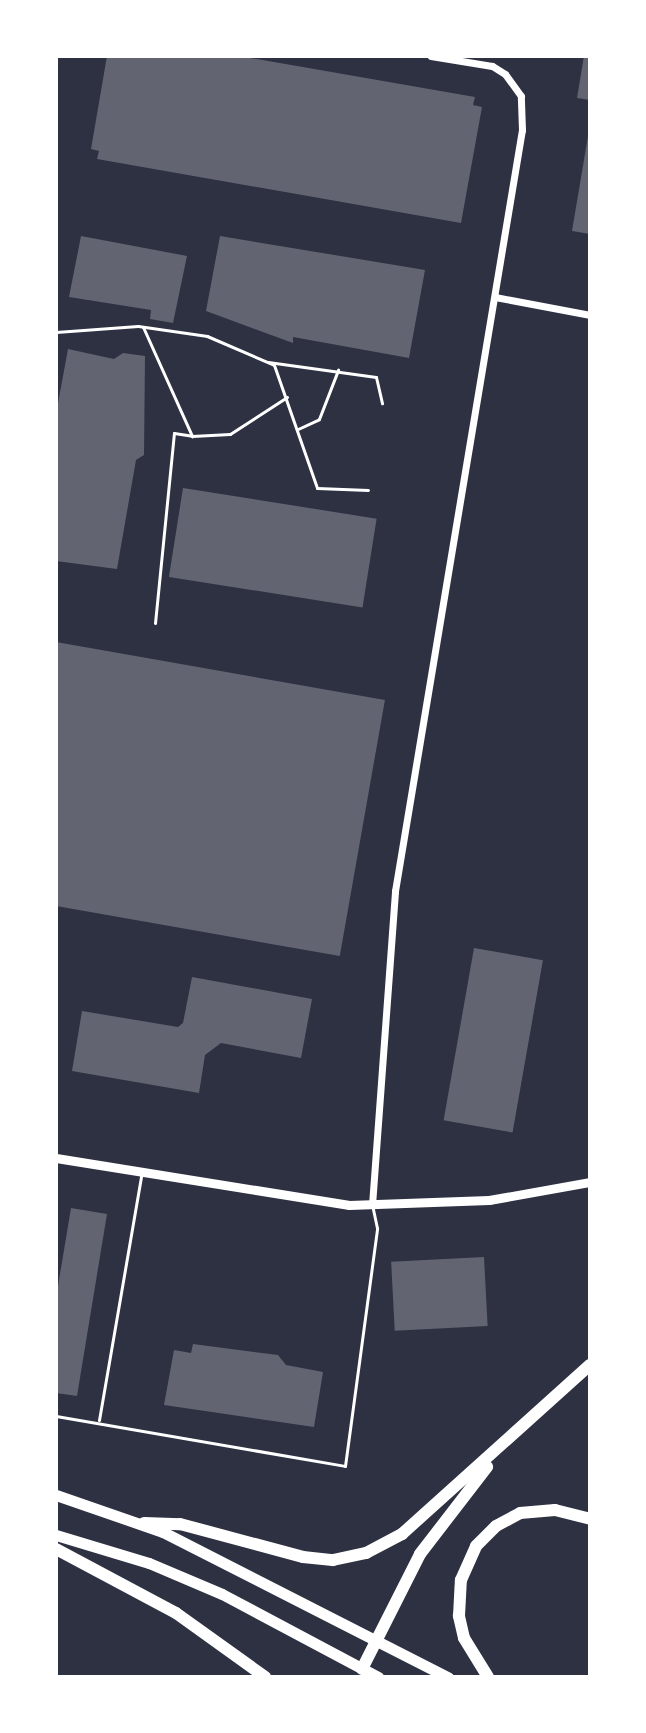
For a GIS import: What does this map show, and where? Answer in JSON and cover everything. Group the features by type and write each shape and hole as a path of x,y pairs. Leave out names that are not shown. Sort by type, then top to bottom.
{"highway":[{"path":"144,1523 180,1524 303,1557 333,1560 366,1553 402,1534 504,1446 590,1365"},
{"path":"362,1669 420,1554 504,1446"},
{"path":"488,1677 464,1638 459,1616 461,1580 476,1546 496,1526 520,1513 555,1510 590,1519"},
{"path":"56,1549 176,1613 265,1677"}],"main road":[{"path":"56,1495 144,1523 448,1677"},
{"path":"56,1535 149,1563 208,1588 378,1677"}],"street":[{"path":"372,1205 393,906 523,112 515,84 492,66 431,56"},
{"path":"495,297 590,315"},
{"path":"56,1158 372,1205 489,1200 590,1182"}],"lane":[{"path":"99,1420 142,1172"},
{"path":"56,1416 99,1420 345,1466 376,1232 372,1205"}],"path":[{"path":"143,327 192,436"},
{"path":"56,332 143,327 207,336 274,365 317,488 368,490"},
{"path":"267,362 274,359 376,377 382,403"},
{"path":"298,430 319,419 338,370"},
{"path":"155,623 174,433 192,436 230,434 287,397"}],"building":[{"path":"107,56 239,56 475,97 473,105 482,107 461,223 97,159 99,151 91,149"},
{"path":"584,56 590,56 590,100 577,98"},
{"path":"590,136 590,234 572,231"},
{"path":"81,236 187,256 173,323 150,319 151,310 69,297"},
{"path":"220,236 425,270 409,358 293,337 293,343 206,311"},
{"path":"68,349 114,359 123,353 145,356 144,455 136,460 117,569 56,561 56,414"},
{"path":"183,488 377,519 363,608 169,577"},
{"path":"56,642 385,700 340,956 56,906"},
{"path":"474,948 543,960 513,1132 444,1120"},
{"path":"192,977 312,999 301,1058 221,1043 205,1055 199,1093 72,1071 82,1011 178,1027 183,1023"},
{"path":"71,1208 107,1214 77,1396 56,1393 56,1298"},
{"path":"484,1257 488,1326 395,1331 391,1262"},
{"path":"193,1344 278,1355 286,1365 323,1372 314,1427 164,1405 174,1350 191,1353"}]}
